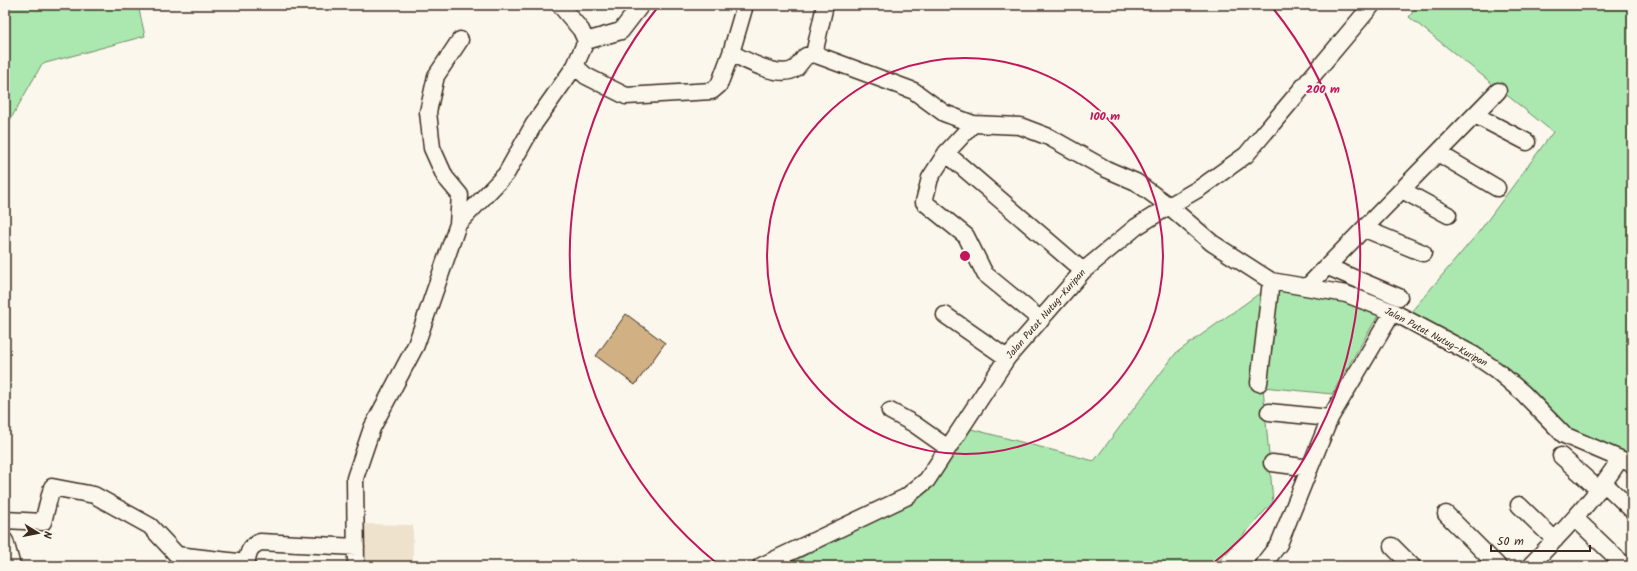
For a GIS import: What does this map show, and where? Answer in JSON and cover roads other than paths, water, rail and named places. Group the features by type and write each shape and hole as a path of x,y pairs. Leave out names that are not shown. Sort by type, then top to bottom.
{"street":[{"path":"458,224 506,174 534,124 575,66 586,41 581,30 560,5"},
{"path":"586,41 621,31 641,5"},
{"path":"575,66 586,76 626,96 712,91 719,85 745,5"},
{"path":"814,54 825,5"},
{"path":"730,53 772,71 786,73 796,68 806,56 814,54 914,91 944,113 974,124 1020,126 1049,137 1106,169 1136,182 1169,206 1200,188 1246,155 1372,5"},
{"path":"356,566 355,478 372,428 416,345 458,224 460,195 445,177 432,148 428,112 436,76 460,40"},
{"path":"1308,286 1498,91"},
{"path":"1475,115 1527,142"},
{"path":"974,124 946,152 930,178 924,202 966,236 985,274 1042,320"},
{"path":"946,152 1083,271"},
{"path":"1438,153 1497,188"},
{"path":"1402,190 1448,214"},
{"name":"Jalan Putat Nutug–Kuripan","path":"767,564 906,497 927,480 1007,358 1042,320 1083,271 1136,226 1169,206 1212,243 1271,281 1308,286 1346,294 1393,312 1474,355 1496,370 1523,393 1564,435 1626,462"},
{"path":"1365,229 1423,253"},
{"path":"1328,267 1399,297"},
{"path":"1259,383 1271,281"},
{"path":"1262,566 1279,544 1330,418 1393,312"},
{"path":"946,315 1007,358"},
{"path":"890,411 914,424 948,448"},
{"path":"1269,412 1330,418"},
{"path":"1561,456 1632,510"},
{"path":"1272,462 1310,468"},
{"path":"1530,566 1576,519 1602,487 1626,462"},
{"path":"5,520 43,522 52,487 94,495 150,526 177,555 246,564 248,552 253,545 260,542 356,547"},
{"path":"1519,505 1555,540"},
{"path":"1446,514 1498,566"},
{"path":"1576,519 1625,566"},
{"path":"5,541 12,566"},
{"path":"1278,566 1279,544"},
{"path":"1392,546 1412,566"}]}
